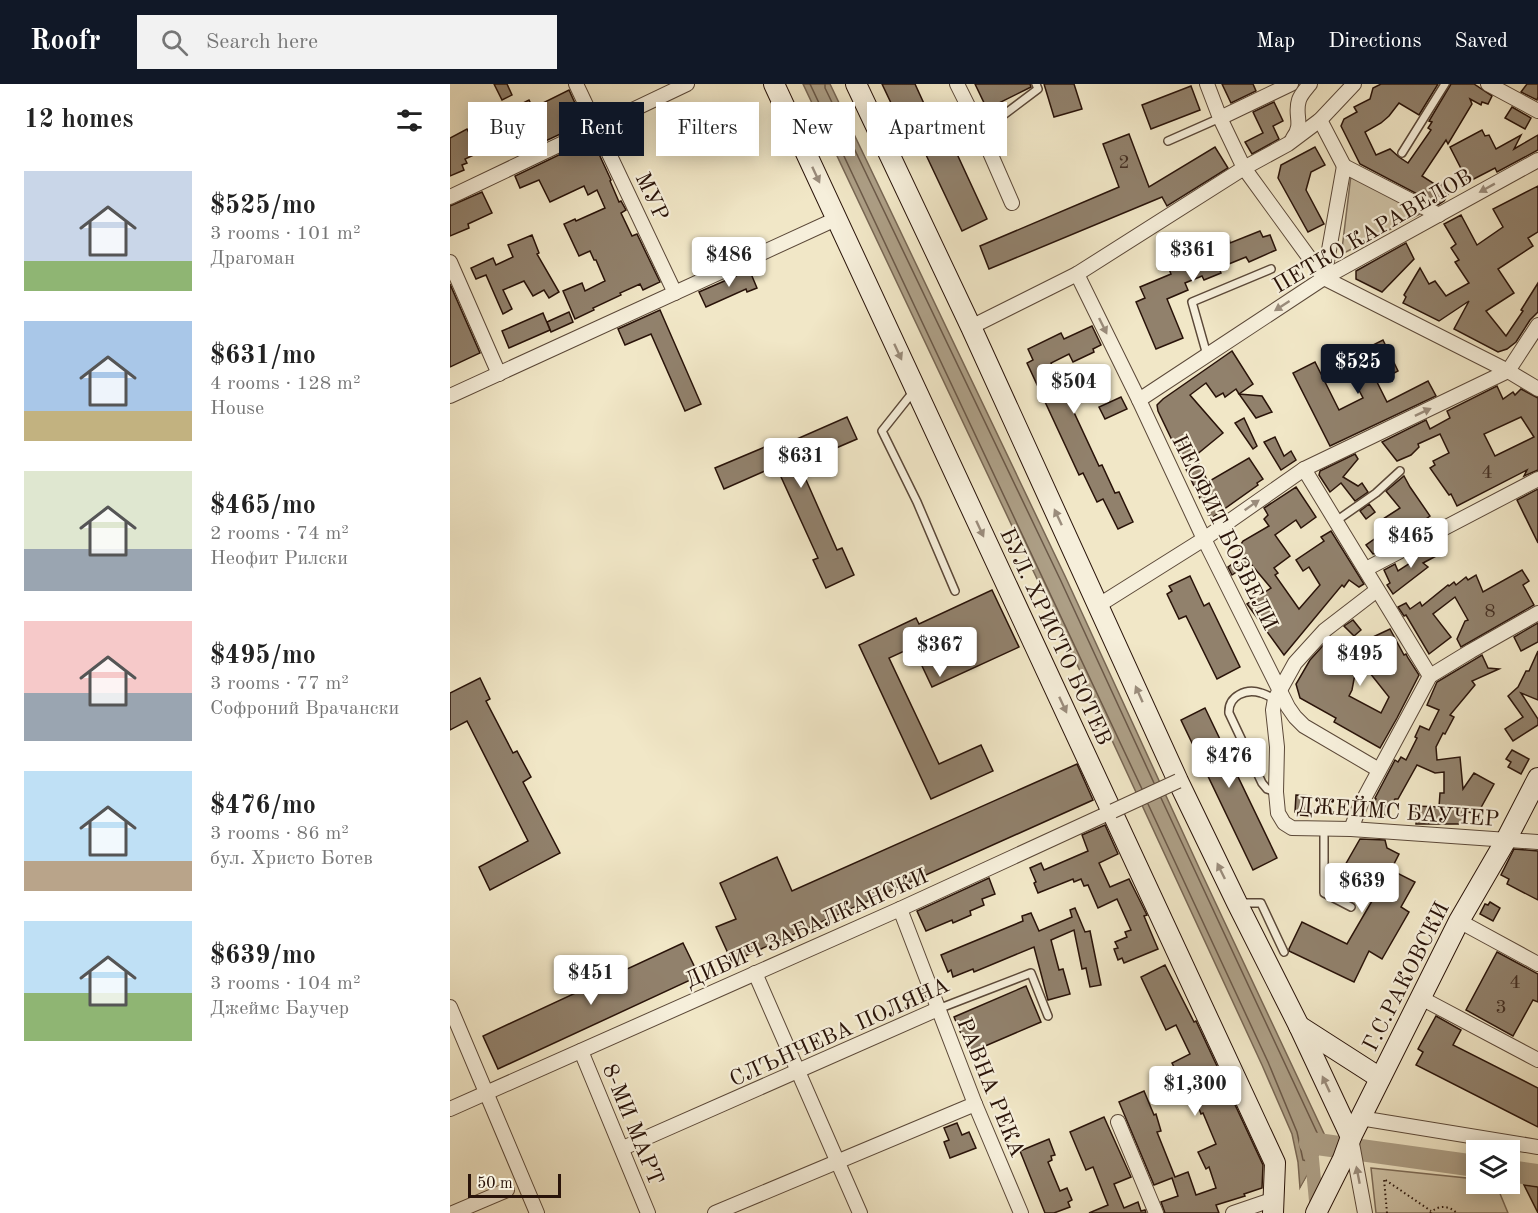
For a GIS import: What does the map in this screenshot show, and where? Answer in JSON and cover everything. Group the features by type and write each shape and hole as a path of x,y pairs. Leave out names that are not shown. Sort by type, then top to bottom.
{"main road":[{"name":"БУЛ. ХРИСТО БОТЕВ","path":"774,84 1275,1163 1273,1206"},
{"path":"856,84 971,327 1178,781 1351,1137"},
{"name":"Г.С.РАКОВСКИ","path":"1316,1213 1360,1118 1459,921 1506,840 1538,778"},
{"path":"1299,1026 1380,1078"}],"street":[{"name":"МУР","path":"576,84 585,102"},
{"path":"644,105 687,84"},
{"path":"957,84 966,102"},
{"path":"1207,84 1220,118 1244,168 1324,279 1508,371 1538,389"},
{"path":"1220,118 1291,84"},
{"path":"1288,144 1299,130 1298,101 1310,84"},
{"path":"971,327 1077,273 1244,168 1288,144 1320,120 1354,84"},
{"path":"1488,84 1538,111"},
{"path":"1320,120 1344,166 1439,215"},
{"path":"450,197 559,145"},
{"name":"МУР","path":"611,156 675,293"},
{"path":"991,156 1012,204"},
{"name":"ПЕТКО КАРАВЕЛОВ","path":"1139,400 1324,279 1538,160"},
{"path":"1324,279 1344,166"},
{"path":"450,396 836,219"},
{"path":"450,262 499,374"},
{"name":"НЕОФИТ БОЗВЕЛИ","path":"1077,273 1277,694 1305,726 1379,770"},
{"path":"1099,605 1204,539 1304,468 1508,371 1538,325"},
{"path":"1304,468 1430,676"},
{"path":"1366,569 1538,479"},
{"path":"1277,694 1295,663 1325,630 1377,590"},
{"path":"1352,830 1360,806 1430,676 1538,614"},
{"name":"ДЖЕЙМС БАУЧЕР","path":"1277,694 1273,710 1277,747 1278,813 1284,823 1292,828 1538,842"},
{"name":"ДИБИЧ ЗАБАЛКАНСКИ","path":"450,1109 900,909 1178,781"},
{"name":"РАВНА РЕКА","path":"900,909 975,1104 1021,1213"},
{"path":"1459,921 1538,964"},
{"path":"755,973 860,1213"},
{"path":"1420,998 1538,1060"},
{"path":"450,1007 537,1213"},
{"name":"СЛЪНЧЕВА ПОЛЯНА","path":"623,1148 938,1009"},
{"name":"8-МИ МАРТ","path":"582,1051 648,1213"},
{"path":"715,1213 975,1104"},
{"path":"1360,1118 1538,1147"},
{"path":"1118,1122 1156,1213"},
{"path":"1351,1137 1365,1213"},
{"path":"453,1213 507,1190"},
{"path":"748,1199 754,1213"},
{"path":"1233,1213 1273,1206"}],"lane":[{"path":"1402,153 1445,84"},
{"path":"1007,111 1037,87"},
{"path":"1168,141 1220,118"},
{"path":"1207,355 1192,302 1271,269"},
{"path":"915,389 882,431 917,502 955,591"},
{"path":"1336,521 1376,493 1400,471"},
{"path":"1276,792 1267,789 1262,783 1229,712 1229,705 1232,699 1250,691 1277,694"},
{"path":"1324,829 1324,893 1352,908"},
{"path":"1237,903 1261,903 1284,952"},
{"name":"СЛЪНЧЕВА ПОЛЯНА","path":"938,1009 1031,973 1048,1016"}],"path":[{"path":"1387,1213 1384,1179 1430,1212 1436,1208 1446,1207 1457,1213"}],"shaded area":[{"path":"1351,175 1422,213 1344,253 1342,249"},
{"path":"1371,1168 1466,1178 1466,1194 1500,1194 1508,1213 1376,1213"}],"water":[{"path":"803,84 830,84 839,102 812,102"},
{"path":"855,136 1065,576 1327,1140 1300,1188 1298,1162 1292,1134 1056,619 837,156 855,156"}],"pier":[{"path":"1329,1137 1330,1141 1303,1190 1299,1191"}],"building":[{"path":"494,84 507,84 512,95 502,100"},
{"path":"882,84 915,84 923,102 891,102"},
{"path":"975,84 1030,84 1031,87 1001,102 984,102"},
{"path":"1044,84 1074,84 1082,109 1054,117"},
{"path":"1222,84 1253,84 1256,91 1231,103"},
{"path":"1381,84 1438,84 1419,115 1399,103 1381,123 1365,132 1376,155 1390,149 1408,163 1431,130 1428,128 1432,122 1429,121 1451,84 1474,84 1492,96 1488,104 1482,102 1481,105 1470,99 1472,104 1448,144 1446,140 1422,176 1439,187 1441,184 1451,190 1444,201 1438,205 1360,164 1341,126 1344,119 1357,112 1354,107 1370,99 1373,88"},
{"path":"1527,84 1538,84 1537,100 1521,92"},
{"path":"1191,86 1200,110 1151,129 1142,105"},
{"path":"569,90 574,102 559,102 559,135 547,140 547,102 545,102"},
{"path":"1274,102 1283,121 1273,126 1279,139 1252,154 1245,142 1263,133 1253,112"},
{"path":"1512,107 1531,118 1525,129 1505,118"},
{"path":"467,129 468,156 471,156 465,159 467,163 462,165 464,170 450,176 450,138"},
{"path":"1482,130 1485,136 1489,135 1496,149 1521,135 1514,149 1538,135 1538,150 1497,172 1495,168 1468,182 1450,147"},
{"path":"1129,134 1149,187 1215,147 1228,168 1167,206 1162,197 989,269 980,246 1119,187 1103,144"},
{"path":"1315,147 1325,165 1311,172 1306,190 1324,224 1308,232 1278,178 1281,165"},
{"path":"559,155 600,156 619,202 621,201 626,210 621,213 632,236 637,234 660,282 643,290 640,284 575,319 563,291 582,283 585,291 605,281 590,251 579,256 564,224 605,208 597,190 588,195 584,186 550,202 539,180 520,188 515,176"},
{"path":"927,156 958,156 987,219 962,231"},
{"path":"1538,186 1538,232 1528,238 1533,246 1498,269 1514,293 1486,311 1506,336 1538,283 1538,312 1516,342 1498,352 1454,329 1469,301 1439,321 1403,303 1406,297 1404,295 1420,268 1429,284 1435,281 1446,296 1469,283 1455,262 1459,260 1451,248 1456,244 1444,224 1461,215 1477,245 1503,227 1493,209"},
{"path":"482,192 492,213 468,224 469,228 450,236 450,206"},
{"path":"1260,231 1263,237 1270,235 1276,250 1249,262 1246,257 1219,268 1221,273 1204,280 1202,276 1185,283 1188,290 1167,299 1183,338 1156,349 1136,302 1145,298 1140,287 1171,274 1169,269 1203,255 1201,250 1229,238 1230,243"},
{"path":"532,235 539,253 537,254 559,292 549,298 544,290 533,296 524,281 503,290 512,309 503,314 486,275 476,279 471,268 493,258 496,265 513,257 508,245"},
{"path":"1406,243 1414,259 1382,292 1356,279 1356,271"},
{"path":"749,269 757,288 747,292 746,289 706,307 699,292"},
{"path":"450,284 480,353 450,367"},
{"path":"660,310 701,404 685,411 651,334 625,345 618,329"},
{"path":"569,312 573,322 551,332 547,322"},
{"path":"543,313 550,330 509,348 502,331"},
{"path":"1092,326 1101,345 1093,349 1094,352 1073,362 1069,354 1051,363 1099,466 1102,465 1115,493 1119,492 1133,522 1118,529 1103,499 1097,502 1083,473 1079,475 1027,363 1033,360 1028,349 1061,333 1064,339"},
{"path":"1383,340 1398,371 1377,382 1387,402 1428,381 1436,396 1330,446 1293,373 1315,362 1339,410 1363,398 1343,360"},
{"path":"1232,351 1253,384 1239,394 1236,389 1225,397 1223,393 1216,397 1206,383 1190,395 1223,433 1195,456 1208,482 1249,458 1263,479 1213,517 1208,515 1157,405"},
{"path":"1497,386 1503,399 1513,392 1515,395 1521,389 1538,398 1538,470 1524,476 1527,470 1457,506 1451,494 1449,495 1430,468 1435,465 1433,461 1449,453 1440,434 1418,444 1419,447 1411,455 1397,461 1382,442 1426,420 1430,429 1450,418 1447,411","holes":["1521,417 1534,437 1495,456 1484,434"]},
{"path":"1239,394 1262,396 1272,412 1256,418"},
{"path":"1121,397 1127,409 1105,419 1099,407"},
{"path":"847,417 857,439 799,464 837,550 842,548 854,575 826,588 813,560 818,558 776,466 724,489 715,468 779,441 781,446"},
{"path":"1244,418 1257,446 1253,449 1235,423"},
{"path":"1275,437 1284,456 1291,451 1296,460 1281,470 1264,442"},
{"path":"1355,454 1358,459 1343,477 1358,486 1362,483 1368,492 1355,501 1341,483 1330,492 1319,475 1320,471"},
{"path":"1404,476 1430,516 1373,554 1366,545 1390,528 1383,519 1400,508 1386,491"},
{"path":"1296,487 1316,517 1301,528 1296,520 1275,535 1290,556 1274,568 1278,573 1275,575 1299,609 1320,585 1309,567 1303,571 1296,560 1324,541 1321,537 1331,531 1364,584 1359,587 1349,580 1344,587 1342,585 1284,655 1247,604 1271,588 1250,563 1232,575 1228,567 1242,557 1240,549 1243,541 1269,526 1264,519 1268,515 1264,508"},
{"path":"1538,489 1538,543 1517,500"},
{"path":"1369,504 1375,512 1366,519 1360,511"},
{"path":"1436,543 1442,553 1423,563 1428,567 1393,594 1387,585 1390,583 1384,570 1395,564 1398,571 1415,560 1413,555"},
{"path":"1522,570 1529,581 1523,585 1534,605 1461,647 1457,639 1465,621 1468,620 1455,597 1433,614 1451,637 1429,654 1406,615 1404,616 1398,607 1406,603 1410,609 1420,602 1422,606 1448,585 1454,582 1456,585 1466,577 1468,580 1476,575 1483,592"},
{"path":"1190,576 1204,606 1209,603 1240,667 1217,679 1186,616 1179,619 1167,594 1172,591 1169,586"},
{"path":"992,590 1019,647 932,687 913,647 889,658 939,764 981,745 993,771 931,799 859,645 916,618 919,624"},
{"path":"1353,620 1361,630 1354,636 1344,626"},
{"path":"1538,623 1538,642 1521,651 1514,637"},
{"path":"1390,629 1404,655 1406,654 1419,675 1380,748 1334,722 1336,718 1300,698 1296,684 1310,660 1329,639 1382,669 1371,657 1380,659 1373,637","holes":["1358,658 1389,697 1381,713 1349,696"]},
{"path":"1538,651 1538,700 1521,693 1538,719 1538,725 1513,741 1505,729 1523,717 1508,696 1518,687 1526,671 1529,671"},
{"path":"1482,655 1488,668 1499,669 1472,681 1475,685 1450,715 1454,717 1436,747 1437,760 1460,757 1463,789 1474,773 1494,784 1478,813 1464,812 1463,824 1416,824 1416,806 1439,807 1440,793 1444,793 1444,772 1435,773 1417,765 1398,799 1395,799 1385,815 1371,808 1395,760 1398,762 1401,757 1406,760 1420,726 1429,730 1439,710 1427,705 1437,682"},
{"path":"480,678 490,699 486,701 513,753 517,751 531,777 523,782 560,853 490,890 479,867 528,841 467,721 450,730 450,693"},
{"path":"1205,708 1277,858 1253,870 1181,720"},
{"path":"1512,750 1529,759 1521,774 1508,767 1511,762 1506,759"},
{"path":"1077,764 1093,800 732,962 716,927 736,919 720,883 777,857 792,891"},
{"path":"1296,795 1311,796 1310,816 1295,812"},
{"path":"1105,825 1118,854 1099,863 1110,887 1129,879 1147,915 1144,916 1158,949 1124,963 1122,958 1118,960 1114,949 1118,948 1115,942 1127,937 1125,932 1131,930 1117,899 1098,908 1088,885 1084,886 1081,879 1074,882 1073,879 1038,893 1030,868 1041,863 1044,870 1088,851 1082,835"},
{"path":"1360,839 1385,840 1387,848 1399,854 1391,870 1415,882 1401,907 1409,912 1382,959 1369,951 1354,982 1289,949 1302,922 1347,944 1379,889 1353,875 1351,880 1340,874"},
{"path":"1514,849 1538,851 1538,900 1507,884 1509,879 1501,875"},
{"path":"989,878 995,894 982,899 984,905 970,911 971,915 926,931 917,911"},
{"path":"1490,902 1500,908 1493,921 1480,914 1485,904 1488,905"},
{"path":"1075,908 1085,932 1090,931 1101,985 1090,987 1086,968 1082,969 1074,930 1051,940 1059,970 1063,969 1070,994 1048,1000 1034,947 974,972 973,969 953,977 951,970 948,972 941,955 1023,921 1022,916 1031,913 1039,931 1072,917 1070,910"},
{"path":"683,943 699,976 498,1069 483,1036"},
{"path":"1497,952 1538,974 1538,1002 1533,1000 1513,1036 1466,1010"},
{"path":"1165,965 1194,1022 1196,1021 1263,1165 1262,1188 1216,1205 1219,1213 1165,1213 1161,1202 1178,1196 1172,1178 1154,1185 1119,1102 1144,1091 1154,1115 1156,1114 1161,1131 1157,1132 1175,1177 1188,1172 1196,1195 1216,1188 1209,1167 1206,1169 1198,1152 1216,1144 1203,1113 1201,1114 1198,1106 1194,1108 1189,1097 1205,1090 1195,1068 1179,1077 1172,1063 1190,1054 1176,1025 1166,1030 1141,977"},
{"path":"1026,986 1041,1022 969,1053 954,1017"},
{"path":"1436,1016 1461,1030 1453,1045 1538,1088 1538,1127 1416,1065 1423,1052 1418,1049"},
{"path":"1104,1117 1131,1177 1114,1184 1124,1208 1138,1202 1141,1211 1145,1210 1146,1213 1089,1213 1108,1205 1093,1167 1086,1170 1070,1132"},
{"path":"957,1123 962,1135 969,1132 976,1148 950,1158 944,1142 949,1140 944,1128"},
{"path":"1049,1139 1055,1155 1051,1156 1052,1160 1048,1162 1060,1191 1067,1188 1072,1200 1068,1202 1070,1207 1054,1213 1045,1213 1020,1151"},
{"path":"1524,1185 1538,1187 1538,1213"}],"waterway":[{"path":"1310,1143 1466,1165"},
{"path":"1311,1149 1317,1211"},
{"path":"1520,1173 1538,1175"}]}
